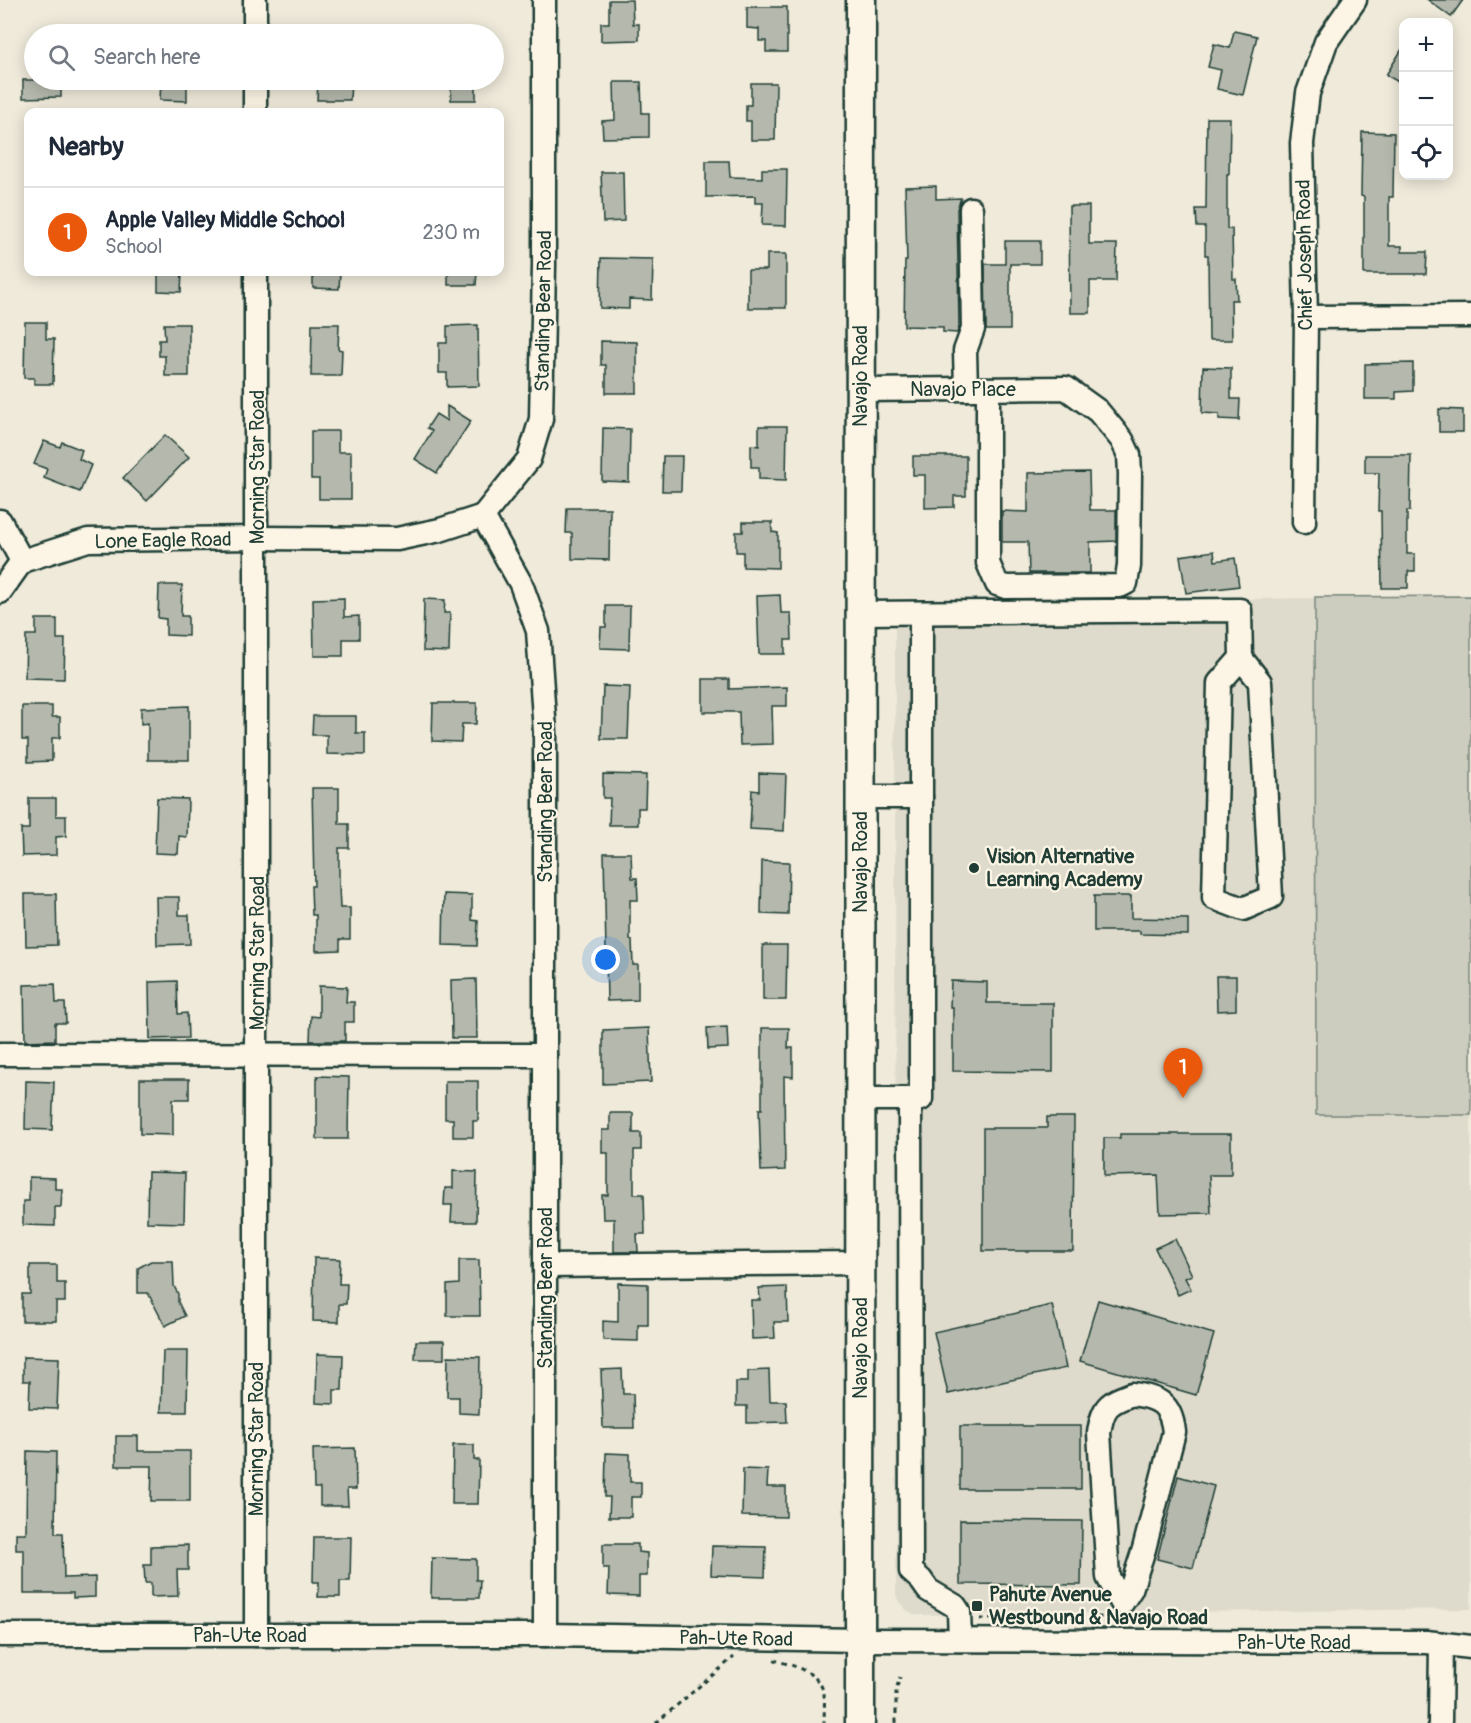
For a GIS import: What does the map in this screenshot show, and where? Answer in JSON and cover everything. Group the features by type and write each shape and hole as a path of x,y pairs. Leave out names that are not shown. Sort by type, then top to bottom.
{"main road":[{"name":"Navajo Road","path":"860,1723 861,0"}],"street":[{"path":"255,0 255,24"},
{"name":"Standing Bear Road","path":"544,0 544,265 541,419 530,459 483,516 521,584 538,631 545,732 545,1635"},
{"name":"Chief Joseph Road","path":"1304,522 1306,318 1302,143 1308,93 1326,42 1355,0"},
{"path":"255,90 255,108"},
{"path":"966,389 965,351 973,329 971,209"},
{"name":"Morning Star Road","path":"256,276 256,1635"},
{"path":"1306,318 1471,316"},
{"name":"Navajo Place","path":"860,390 1066,388 1098,411 1122,440 1129,455 1129,566 1126,583 1120,586 1006,586 997,584 988,563 988,389"},
{"name":"Lone Eagle Road","path":"22,561 88,540 397,539 440,530 483,516"},
{"path":"0,521 22,561 0,592"},
{"path":"860,613 1240,610 1241,658 1260,682 1271,897 1243,909 1214,898 1219,683 1241,658"},
{"path":"860,1099 921,1099 921,613"},
{"path":"860,797 921,797"},
{"path":"0,1054 545,1055"},
{"path":"910,1099 911,1571 928,1590 955,1606 959,1612 959,1630"},
{"path":"545,1266 860,1263"},
{"path":"1122,1610 1144,1549 1174,1432 1172,1418 1166,1405 1150,1396 1132,1394 1111,1401 1102,1414 1099,1432 1108,1577 1122,1610 1125,1641"},
{"name":"Pah-Ute Road","path":"0,1635 545,1635 860,1640 959,1630 1125,1641 1426,1642 1471,1647"},
{"path":"1440,1723 1441,1644"}],"path":[{"path":"959,1630 1122,1610"},
{"path":"656,1723 743,1650"},
{"path":"896,1723 896,1690 900,1677"}],"shaded area":[{"path":"1471,596 1471,1609 915,1615 899,1602 896,1595 895,602"},
{"path":"1471,596 1471,1115 1316,1115 1315,597"}],"building":[{"path":"609,0 632,0 633,24 639,24 639,40 601,41 601,23 609,23"},
{"path":"1428,0 1463,0 1451,17"},
{"path":"747,7 787,7 787,52 766,52 766,41 759,41 759,29 747,28"},
{"path":"1234,31 1257,36 1243,95 1217,89 1221,70 1208,67 1214,44 1230,48"},
{"path":"1399,54 1399,82 1386,75"},
{"path":"23,80 24,90 61,90 61,97 23,98"},
{"path":"614,82 641,82 642,113 649,113 649,137 603,138 602,121 615,120"},
{"path":"751,83 776,83 775,140 751,140 751,121 746,121 746,105 751,105"},
{"path":"160,90 187,90 187,101 160,100"},
{"path":"318,90 350,90 350,100 317,100"},
{"path":"451,90 476,90 476,100 451,100"},
{"path":"1207,118 1230,118 1227,229 1232,229 1233,279 1236,279 1237,300 1231,300 1232,340 1209,340 1208,255 1205,255 1205,227 1197,227 1196,209 1206,209"},
{"path":"1362,132 1394,133 1393,197 1389,197 1389,246 1402,246 1402,252 1427,252 1426,274 1364,274 1364,197 1361,196"},
{"path":"706,161 729,161 730,177 762,178 762,169 787,169 786,226 762,225 763,203 755,203 755,196 706,197"},
{"path":"601,172 623,172 624,221 603,222"},
{"path":"936,186 936,199 961,198 957,209 959,327 957,333 943,332 943,327 904,326 905,261 907,261 905,187"},
{"path":"1069,206 1089,206 1089,244 1117,244 1116,281 1090,281 1090,313 1070,313"},
{"path":"1005,241 1040,241 1040,264 1010,264 1010,330 986,330 985,264 1005,264"},
{"path":"767,254 786,254 786,308 748,308 748,270 767,270"},
{"path":"601,258 653,259 652,300 629,299 629,309 600,308"},
{"path":"158,276 182,276 181,292 158,291"},
{"path":"313,276 340,276 339,289 313,288"},
{"path":"448,276 477,276 476,285 448,285"},
{"path":"25,322 46,322 46,339 54,339 53,384 34,384 34,378 24,378"},
{"path":"164,324 189,324 189,376 165,376 165,356 159,356 159,340 165,340"},
{"path":"312,324 339,324 338,349 342,350 341,376 311,376"},
{"path":"478,325 479,386 447,387 447,373 439,373 439,343 447,343 447,326"},
{"path":"601,341 637,342 637,393 606,393 606,365 601,365"},
{"path":"1413,363 1413,391 1396,392 1396,399 1365,399 1365,364"},
{"path":"1203,367 1231,368 1231,399 1240,399 1239,420 1219,419 1219,414 1202,413"},
{"path":"447,406 471,421 437,473 415,459 432,431 427,428 436,414 447,421"},
{"path":"1439,409 1463,410 1463,432 1439,432"},
{"path":"759,426 787,426 786,480 759,479 759,467 751,467 751,445 759,446"},
{"path":"603,428 630,429 629,482 602,481"},
{"path":"311,431 338,431 338,452 351,452 351,499 319,499 319,479 311,479"},
{"path":"165,435 189,457 147,501 123,478"},
{"path":"44,441 60,447 62,442 82,450 79,459 91,465 80,492 44,478 47,469 34,464"},
{"path":"1365,455 1411,455 1407,554 1415,554 1415,571 1408,571 1408,588 1382,588 1381,511 1378,511 1379,473 1365,473"},
{"path":"663,456 682,456 681,491 662,491"},
{"path":"913,456 966,456 966,496 954,496 954,507 925,508 925,475 913,475"},
{"path":"1089,472 1090,510 1116,510 1116,541 1090,542 1090,573 1029,573 1028,542 1002,542 1002,511 1028,512 1028,473"},
{"path":"567,508 610,508 609,560 572,559 572,533 566,533"},
{"path":"743,522 772,522 772,532 778,533 778,568 743,567 743,552 736,552 736,532 743,532"},
{"path":"1214,551 1215,561 1235,558 1239,586 1186,593 1180,556"},
{"path":"159,585 182,585 181,616 188,616 188,636 166,635 166,619 158,618"},
{"path":"780,595 781,613 791,613 792,640 785,640 785,654 759,654 757,596"},
{"path":"344,598 344,617 359,616 359,639 343,639 343,656 314,656 313,599"},
{"path":"424,599 445,600 444,613 450,613 449,652 423,651"},
{"path":"606,606 630,606 629,649 600,648 601,627 606,627"},
{"path":"36,619 57,619 57,639 65,639 64,679 25,678 26,635 36,635"},
{"path":"703,679 729,679 729,689 787,687 787,706 772,706 773,744 740,745 739,712 703,712"},
{"path":"603,686 630,687 628,739 601,739"},
{"path":"433,703 477,703 476,724 462,724 461,742 432,741"},
{"path":"22,706 52,706 52,717 60,717 60,738 52,738 52,761 28,762 28,740 22,740"},
{"path":"189,706 189,760 148,760 148,723 141,724 141,708"},
{"path":"313,716 356,716 356,733 365,733 365,755 327,754 327,735 312,735"},
{"path":"759,773 786,774 784,831 750,829 752,790 759,791"},
{"path":"603,774 646,775 645,808 638,808 638,825 609,825 610,798 603,798"},
{"path":"312,788 339,788 339,824 349,824 349,848 339,848 339,885 340,908 350,908 350,939 340,939 340,950 316,951 316,915 312,915 311,886 314,886"},
{"path":"29,798 56,798 56,816 66,816 66,836 56,837 56,855 22,856 21,829 29,829"},
{"path":"157,798 188,799 187,837 179,836 178,854 155,853"},
{"path":"604,853 631,853 632,878 637,878 638,900 630,900 630,940 632,940 633,965 638,965 638,1000 607,1001"},
{"path":"762,861 789,862 788,915 761,914"},
{"path":"25,894 56,894 57,945 26,946"},
{"path":"444,894 472,895 472,920 478,921 477,946 443,945"},
{"path":"1094,896 1131,896 1131,918 1188,919 1188,935 1140,934 1140,931 1094,931"},
{"path":"156,897 179,897 179,915 189,915 190,944 157,945"},
{"path":"763,945 787,945 786,1000 763,1000"},
{"path":"1216,976 1236,976 1236,1010 1217,1011"},
{"path":"476,979 477,1038 452,1038 451,980"},
{"path":"177,981 178,1014 187,1013 188,1038 150,1039 149,982"},
{"path":"951,981 987,982 987,1003 1053,1003 1053,1072 953,1071"},
{"path":"55,984 56,1003 65,1003 66,1023 55,1023 55,1040 25,1041 24,985"},
{"path":"319,986 347,987 346,1002 354,1002 354,1022 345,1022 345,1041 310,1041 311,1016 319,1017"},
{"path":"727,1027 728,1048 708,1049 707,1028"},
{"path":"649,1028 651,1082 603,1084 603,1030"},
{"path":"762,1028 789,1028 788,1048 793,1048 793,1077 784,1076 785,1170 761,1171 759,1109 762,1109"},
{"path":"317,1076 349,1077 348,1139 317,1139"},
{"path":"140,1079 189,1079 189,1099 173,1099 173,1135 140,1134"},
{"path":"26,1081 54,1082 52,1130 25,1129"},
{"path":"445,1081 478,1081 478,1121 473,1121 473,1137 453,1137 453,1119 445,1119"},
{"path":"610,1113 633,1113 633,1133 641,1133 641,1150 634,1150 634,1194 644,1194 645,1234 637,1234 638,1252 614,1252 614,1219 603,1219 602,1195 608,1195 608,1153 602,1153 602,1130 610,1130"},
{"path":"1047,1117 1074,1117 1073,1251 983,1251 983,1128 1047,1128"},
{"path":"1120,1134 1231,1134 1231,1175 1209,1175 1211,1213 1160,1214 1158,1175 1104,1176 1104,1138 1120,1138"},
{"path":"453,1171 477,1172 476,1222 451,1222 452,1205 444,1205 445,1188 453,1188"},
{"path":"148,1172 185,1173 184,1223 147,1222"},
{"path":"29,1177 55,1178 55,1189 62,1189 61,1207 55,1207 55,1226 23,1225 23,1201 29,1201"},
{"path":"1175,1239 1192,1275 1185,1278 1191,1289 1178,1295 1155,1248"},
{"path":"314,1258 340,1259 339,1284 347,1284 346,1304 339,1304 339,1322 313,1321"},
{"path":"459,1260 479,1260 480,1316 447,1316 447,1285 459,1284"},
{"path":"151,1261 173,1261 174,1286 185,1316 165,1326 148,1293 138,1293 138,1268"},
{"path":"30,1265 57,1265 57,1283 65,1283 65,1302 56,1302 56,1321 22,1321 22,1294 30,1294"},
{"path":"618,1283 648,1284 648,1325 638,1325 638,1341 603,1340 603,1321 618,1322"},
{"path":"787,1287 788,1322 774,1322 775,1338 752,1339 751,1300 760,1300 759,1288"},
{"path":"1098,1300 1214,1334 1196,1395 1080,1361"},
{"path":"1052,1305 1066,1368 948,1394 934,1332"},
{"path":"416,1341 444,1341 444,1359 415,1359"},
{"path":"163,1351 188,1351 187,1412 161,1412"},
{"path":"317,1354 343,1355 342,1390 334,1390 334,1404 316,1403"},
{"path":"448,1356 480,1357 479,1414 459,1413 459,1397 447,1397"},
{"path":"23,1357 59,1358 57,1409 29,1408 30,1381 23,1381"},
{"path":"622,1369 623,1394 633,1394 634,1428 603,1428 601,1370"},
{"path":"769,1370 770,1401 786,1401 787,1422 747,1423 747,1406 736,1406 736,1382 748,1382 748,1371"},
{"path":"960,1426 1081,1426 1081,1489 960,1489"},
{"path":"116,1436 138,1436 138,1451 190,1451 190,1501 151,1501 152,1466 116,1466"},
{"path":"453,1445 474,1445 474,1460 479,1460 478,1504 452,1504"},
{"path":"355,1448 356,1489 347,1489 348,1506 320,1506 320,1488 314,1488 313,1449"},
{"path":"27,1451 56,1452 55,1533 63,1533 64,1578 95,1577 95,1597 73,1598 73,1593 24,1593 24,1550 16,1550 16,1533 26,1533"},
{"path":"606,1453 630,1454 630,1482 641,1482 641,1497 631,1497 631,1517 609,1517 610,1497 605,1497"},
{"path":"743,1469 768,1470 767,1487 786,1487 786,1517 742,1516"},
{"path":"1178,1476 1214,1486 1193,1568 1157,1559"},
{"path":"960,1520 1082,1521 1081,1585 960,1584"},
{"path":"314,1537 351,1537 350,1581 340,1581 340,1597 318,1597 319,1582 313,1582"},
{"path":"603,1544 638,1544 638,1552 647,1553 647,1576 639,1576 639,1596 608,1595 609,1568 603,1568"},
{"path":"188,1545 188,1570 177,1570 178,1596 151,1597 151,1583 145,1583 144,1565 151,1565 151,1546"},
{"path":"712,1546 766,1547 765,1577 711,1575"},
{"path":"432,1558 476,1559 476,1580 480,1580 479,1598 431,1598"}],"place":[{"name":"Vision Alternative Learning Academy","path":"974,868"},
{"name":"Apple Valley Middle School","path":"1183,1098"},
{"name":"Pahute Avenue Westbound & Navajo Road","path":"977,1606"}]}
